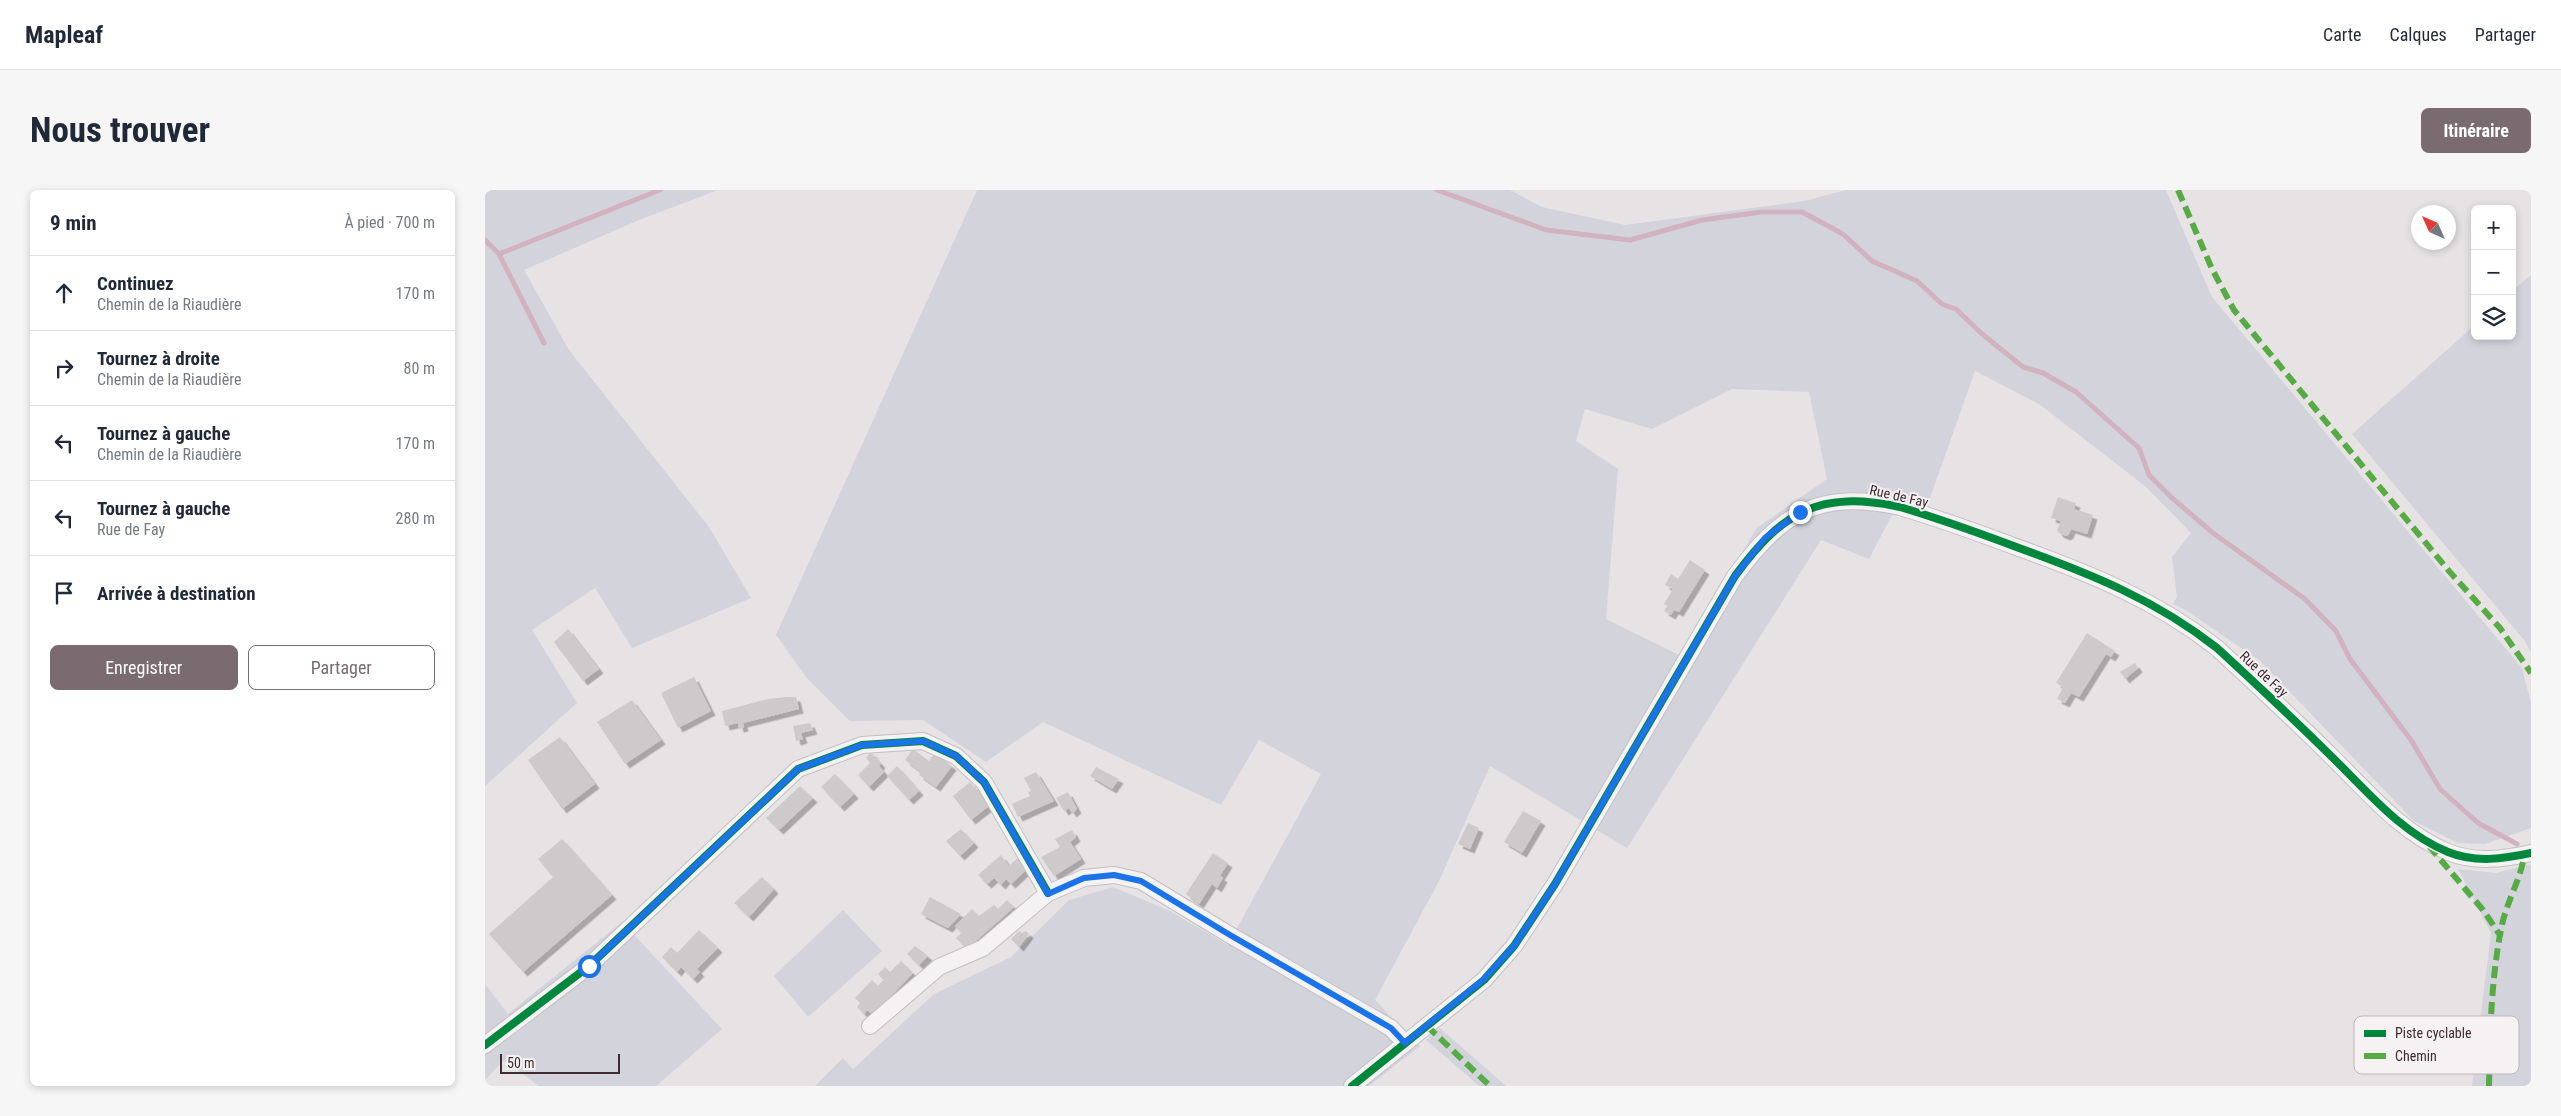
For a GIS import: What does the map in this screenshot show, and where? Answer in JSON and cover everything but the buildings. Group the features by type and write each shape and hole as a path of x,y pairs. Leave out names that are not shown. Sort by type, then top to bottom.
{"street":[{"name":"Rue de Fay","path":"1352,1086 1483,980 1514,946 1555,884 1726,590 1751,555 1782,523 1800,512 1827,503 1869,500 1900,507 2062,563 2123,588 2194,630 2217,648 2379,804 2421,839 2450,853 2472,858 2501,858 2531,853"},
{"path":"485,1045 589,966 798,769 862,745 923,741 956,756 984,782 1048,894"},
{"path":"870,1026 939,967 983,948 1048,894 1084,878 1114,875 1141,881 1391,1028 1405,1043"}],"shaded area":[{"path":"485,190 718,190 639,220 524,270 569,350 709,527 751,598 632,648 595,588 532,630 577,703 485,786"},
{"path":"977,190 1510,190 1542,207 1625,225 1804,201 1846,190 2166,190 2212,297 2522,668 2531,703 2531,828 2485,844 2458,843 2414,821 2259,660 2184,609 2173,604 2177,597 2172,557 2191,533 2145,486 2039,404 1975,371 1930,498 1924,524 1893,513 1869,559 1821,540 1627,848 1490,766 1439,881 1375,1000 1420,1046 1369,1086 815,1086 843,1058 853,1069 934,994 1011,957 1069,900 1113,887 1170,911 1228,945 1321,774 1259,740 1221,805 1043,722 986,762 923,720 850,721 806,677 776,635","holes":["1732,389 1809,392 1827,479 1757,528 1679,655 1606,619 1618,469 1576,441 1585,409 1652,429"]},
{"path":"2531,275 2531,652 2524,640 2352,434 2471,329 2471,340 2516,340 2516,288"},
{"path":"2531,864 2531,1086 2472,1086 2473,1074 2519,1074 2519,1016 2481,1016 2491,933 2458,869 2496,873"},
{"path":"843,910 882,951 808,1017 774,976"},
{"path":"622,922 722,1029 656,1086 539,1086 504,1060 485,1080 485,984 508,1014"},
{"path":"1440,1028 1506,1086 1479,1086 1426,1040"}],"waterway":[{"path":"485,240 499,254 660,190"},
{"path":"1437,190 1546,230 1630,240 1702,220 1762,212 1802,212 1843,234 1872,261 1917,281 1942,304 1956,309 1981,333 2023,367 2043,373 2076,392 2139,448 2149,475 2171,497 2213,533 2305,599 2336,631 2350,659 2411,740 2440,789 2478,823 2517,844"},
{"path":"499,254 544,343"}],"marked path":[{"path":"2178,190 2212,269 2234,310 2449,571 2500,628 2531,673"},
{"path":"2429,846 2483,910 2500,935"},
{"path":"2491,1016 2498,945 2504,917 2521,871 2524,855"},
{"path":"1427,1026 1490,1086"},
{"path":"2489,1074 2489,1086"}],"cycle path":[{"path":"1352,1086 1484,980 1514,946 1555,884 1735,576 1770,535 1787,521 1805,511 1825,504 1847,501 1872,502 1900,507 1960,526 2046,558 2097,578 2147,602 2194,631 2217,648 2385,810 2415,834 2448,852 2469,858 2489,859 2531,853"},
{"path":"485,1045 589,966 798,769 862,745 923,741 956,756 984,782 1048,893"}],"route":[{"path":"589,966 798,769 862,745 923,741 956,756 984,782 1009,822 1048,894 1084,878 1114,875 1141,881 1391,1028 1405,1043 1483,980 1502,962 1514,946 1555,884 1735,576 1765,538 1782,523 1800,512"}]}
